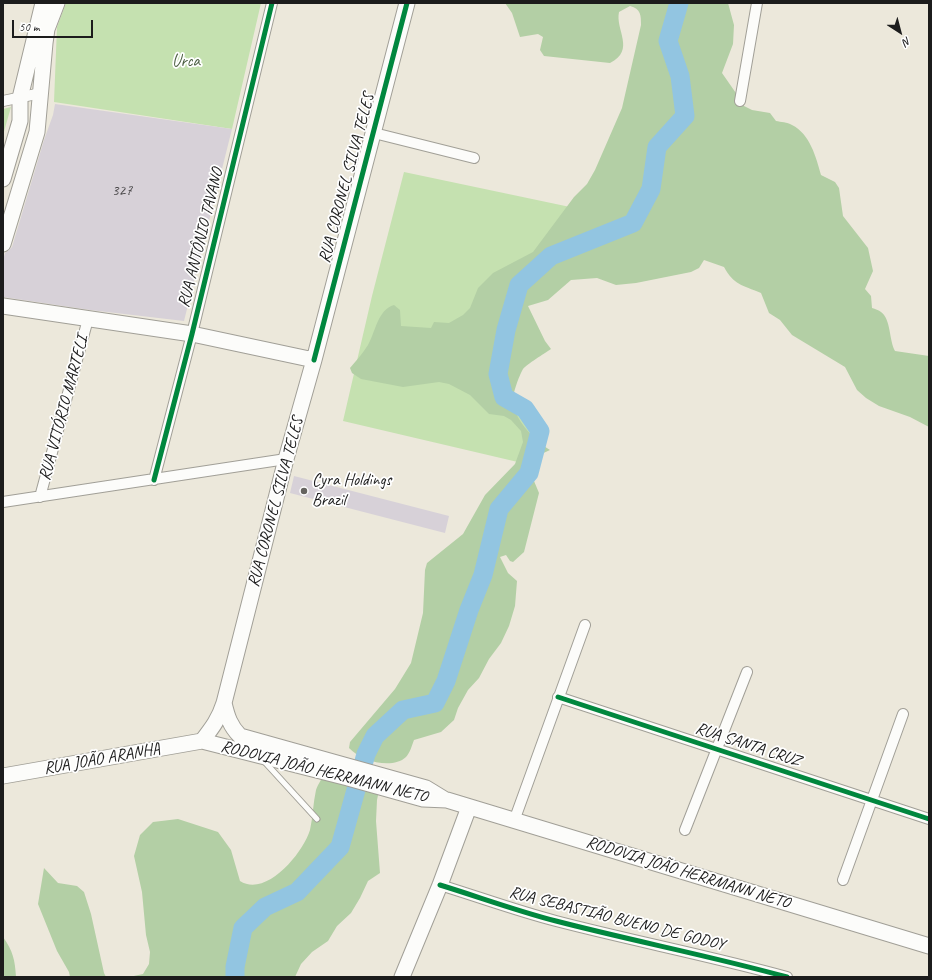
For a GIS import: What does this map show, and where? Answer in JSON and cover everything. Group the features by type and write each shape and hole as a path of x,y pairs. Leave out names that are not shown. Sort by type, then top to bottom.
{"main road":[{"path":"3,179 20,121 20,98 43,3"},
{"path":"3,244 37,132 45,42 47,30 56,3"},
{"name":"RUA CORONEL SILVA TELES","path":"202,741 214,726 224,703 286,459 314,360 407,3"},
{"path":"3,306 192,334 314,360"},
{"name":"RODOVIA JOÃO HERRMANN NETO","path":"224,703 229,722 240,736 382,782 426,788 447,800 469,807 929,946"},
{"name":"RODOVIA JOÃO HERRMANN NETO","path":"202,741 258,755 349,772"},
{"name":"RUA JOÃO ARANHA","path":"3,776 202,741"},
{"path":"402,977 440,885 469,807"}],"street":[{"name":"RUA ANTÔNIO TAVANO","path":"154,480 192,334 272,3"},
{"path":"740,101 757,3"},
{"path":"3,101 41,94"},
{"path":"374,133 474,158"},
{"name":"RUA VITÓRIO MARTELI","path":"40,497 88,319"},
{"path":"3,502 286,459"},
{"path":"514,821 584,625"},
{"path":"685,830 747,672"},
{"name":"RUA SANTA CRUZ","path":"558,697 929,819"},
{"path":"843,880 903,714"},
{"name":"RUA SEBASTIÃO BUENO DE GODOY","path":"440,885 557,921 733,962 788,977"}],"lane":[{"path":"258,755 317,819"}],"green space":[{"name":"Urca","path":"66,3 261,3 232,129 54,102 57,27"},
{"path":"505,3 728,3 734,25 733,44 722,73 738,96 736,102 752,110 770,113 776,121 790,124 798,129 808,140 821,175 835,182 839,188 843,216 868,248 873,271 865,289 871,296 872,308 880,311 887,320 895,351 929,356 929,427 910,417 879,406 866,398 857,390 845,367 792,335 780,320 769,313 761,293 739,284 731,278 724,267 704,260 699,268 691,272 636,283 616,285 597,278 571,280 548,300 528,306 545,341 551,349 523,369 514,392 513,405 515,412 527,430 550,450 535,457 529,463 529,469 539,493 524,552 513,562 510,561 506,555 500,557 508,573 517,581 515,606 509,626 501,643 489,659 479,678 468,690 458,708 454,720 441,732 414,740 406,757 400,761 393,763 377,762 354,753 349,748 350,742 395,689 411,663 423,613 425,570 427,563 463,534 485,495 515,464 523,442 521,431 511,420 504,416 489,414 470,395 449,384 439,382 403,387 361,379 352,373 350,368 368,345 381,316 389,307 394,305 400,310 401,326 431,328 434,322 449,323 463,315 470,308 478,288 493,273 533,252 574,197 587,184 595,170 622,108 641,25 640,13 634,7 630,6 619,12 623,39 622,52 618,58 610,63 544,56 540,50 543,37 538,34 520,37 512,13"},
{"path":"11,107 3,135 3,109"},
{"path":"404,172 627,219 516,281 498,400 520,414 535,430 522,463 343,421 372,296"},
{"path":"326,771 381,781 377,800 376,821 380,873 368,881 351,913 337,926 328,941 312,952 301,964 295,977 129,977 143,974 149,964 150,952 146,935 142,892 134,856 140,835 153,822 178,819 218,832 231,850 240,881 250,885 261,883 272,878 282,870 292,861 300,850 310,830 316,790"},
{"path":"44,868 58,883 77,886 84,892 91,914 106,977 70,977 69,972 57,951 38,904"},
{"path":"3,937 13,956 16,977 3,977"}],"building":[{"path":"55,104 232,129 184,321 90,310 3,297 3,260 5,253 12,247 53,115"},
{"path":"294,476 449,516 445,533 290,493"}],"waterway":[{"path":"235,977 235,967 243,928 265,907 297,892 340,847 366,754 375,736 403,710 435,703 446,681 469,610 483,575 499,509 529,473 540,431 525,409 504,397 498,374 506,330 519,285 551,256 633,223 651,189 657,147 685,116 680,76 668,41 679,3"}],"cycle path":[{"path":"154,480 192,334 272,3"},
{"path":"314,360 407,3"},
{"path":"558,697 929,819"},
{"path":"440,885 556,921 787,977"}],"place":[{"name":"Cyra Holdings Brazil","path":"304,491"}]}
